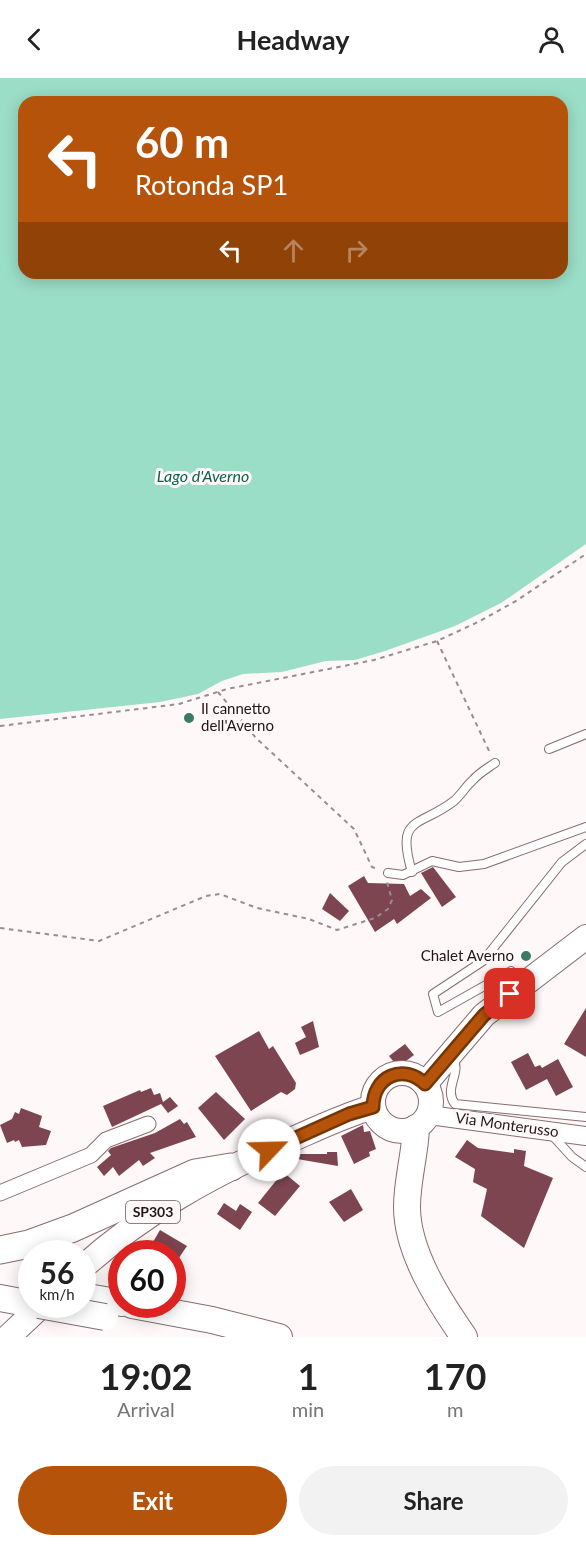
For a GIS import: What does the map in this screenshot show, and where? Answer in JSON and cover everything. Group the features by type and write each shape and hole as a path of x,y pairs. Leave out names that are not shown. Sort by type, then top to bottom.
{"highway":[{"path":"422,1121 408,1192 409,1223 427,1273 464,1337"},
{"path":"0,1250 29,1244 73,1228 195,1173 231,1167"},
{"path":"0,1281 18,1284"},
{"path":"0,1298 18,1301"},
{"path":"186,1316 212,1320 279,1337"},
{"path":"152,1318 208,1337"}],"main road":[{"path":"425,1084 484,1015 586,937"},
{"path":"398,1073 413,1075 425,1084 432,1099 422,1121 400,1132 386,1127 375,1114 373,1107 379,1085 391,1075 398,1073"},
{"name":"SP303","path":"96,1257 156,1209 231,1167 349,1114 373,1107"},
{"path":"8,1337 28,1318"}],"street":[{"name":"Via Monterusso","path":"422,1121 586,1136"},
{"path":"0,1193 91,1155 106,1140 148,1124"}],"lane":[{"path":"549,749 586,734"},
{"path":"412,872 406,839 408,830 415,823 455,800 475,777 495,763"},
{"path":"388,873 403,875 432,861 459,867 484,864 586,827"},
{"path":"525,983 511,971 438,1012 433,994 483,961 562,862 586,844"},
{"path":"450,1055 456,1061 456,1072 450,1086 450,1097 455,1104 462,1107 586,1117"},
{"path":"549,1131 572,1157 586,1167"}],"path":[{"path":"0,726 179,704 218,692 374,660 437,641 516,601 586,554"},
{"path":"437,641 495,763"},
{"path":"0,928 99,941 206,896 220,894 257,908 309,919 337,930 375,918 388,909 392,900 386,884 388,873 372,867 354,829 256,738 218,692"}],"water":[{"name":"Lago d'Averno","path":"0,78 586,78 586,544 501,603 455,626 355,660 326,661 282,672 243,674 222,681 198,694 160,702 0,719"}],"building":[{"path":"433,867 456,897 442,907 421,873"},
{"path":"364,876 368,883 404,884 410,896 421,889 431,898 397,924 394,919 375,932 348,886"},
{"path":"330,893 349,911 340,921 322,909"},
{"path":"586,1008 586,1057 564,1044"},
{"path":"313,1021 319,1047 300,1055 295,1043 306,1037 301,1027"},
{"path":"259,1031 269,1049 273,1046 296,1083 295,1089 287,1095 281,1092 251,1111 215,1056"},
{"path":"405,1044 414,1055 398,1067 389,1056"},
{"path":"528,1053 535,1067 540,1065 542,1068 558,1059 573,1087 556,1096 547,1079 526,1090 511,1062"},
{"path":"151,1088 154,1095 160,1093 163,1102 170,1097 178,1106 168,1113 161,1104 112,1127 103,1106 140,1090 141,1092"},
{"path":"216,1092 245,1119 224,1140 198,1108"},
{"path":"21,1108 42,1116 39,1127 51,1131 46,1145 22,1147 19,1140 7,1143 0,1125 12,1119 15,1112 19,1114"},
{"path":"180,1119 184,1124 187,1122 196,1137 150,1153 155,1158 143,1166 139,1160 119,1176 113,1167 104,1176 97,1167 111,1155 108,1151 111,1148 155,1133"},
{"path":"363,1125 364,1132 370,1131 376,1149 369,1152 370,1156 354,1164 341,1136"},
{"path":"467,1140 478,1148 514,1153 514,1149 526,1151 524,1166 553,1178 524,1248 481,1216 487,1189 473,1182 475,1169 455,1157"},
{"path":"327,1152 337,1152 338,1166 297,1159 298,1154 327,1154"},
{"path":"283,1172 300,1186 275,1216 258,1203"},
{"path":"351,1189 363,1210 344,1222 329,1202"},
{"path":"224,1203 236,1211 240,1204 252,1212 240,1230 217,1214"},
{"path":"160,1230 177,1240 154,1240"}],"place":[{"name":"Il cannetto dell'Averno","path":"189,718"},
{"name":"Chalet Averno","path":"526,956"}],"route":[{"path":"269,1150 349,1114 373,1107 375,1091 384,1079 391,1075 406,1073 420,1078 425,1084 484,1015 510,994"}]}
